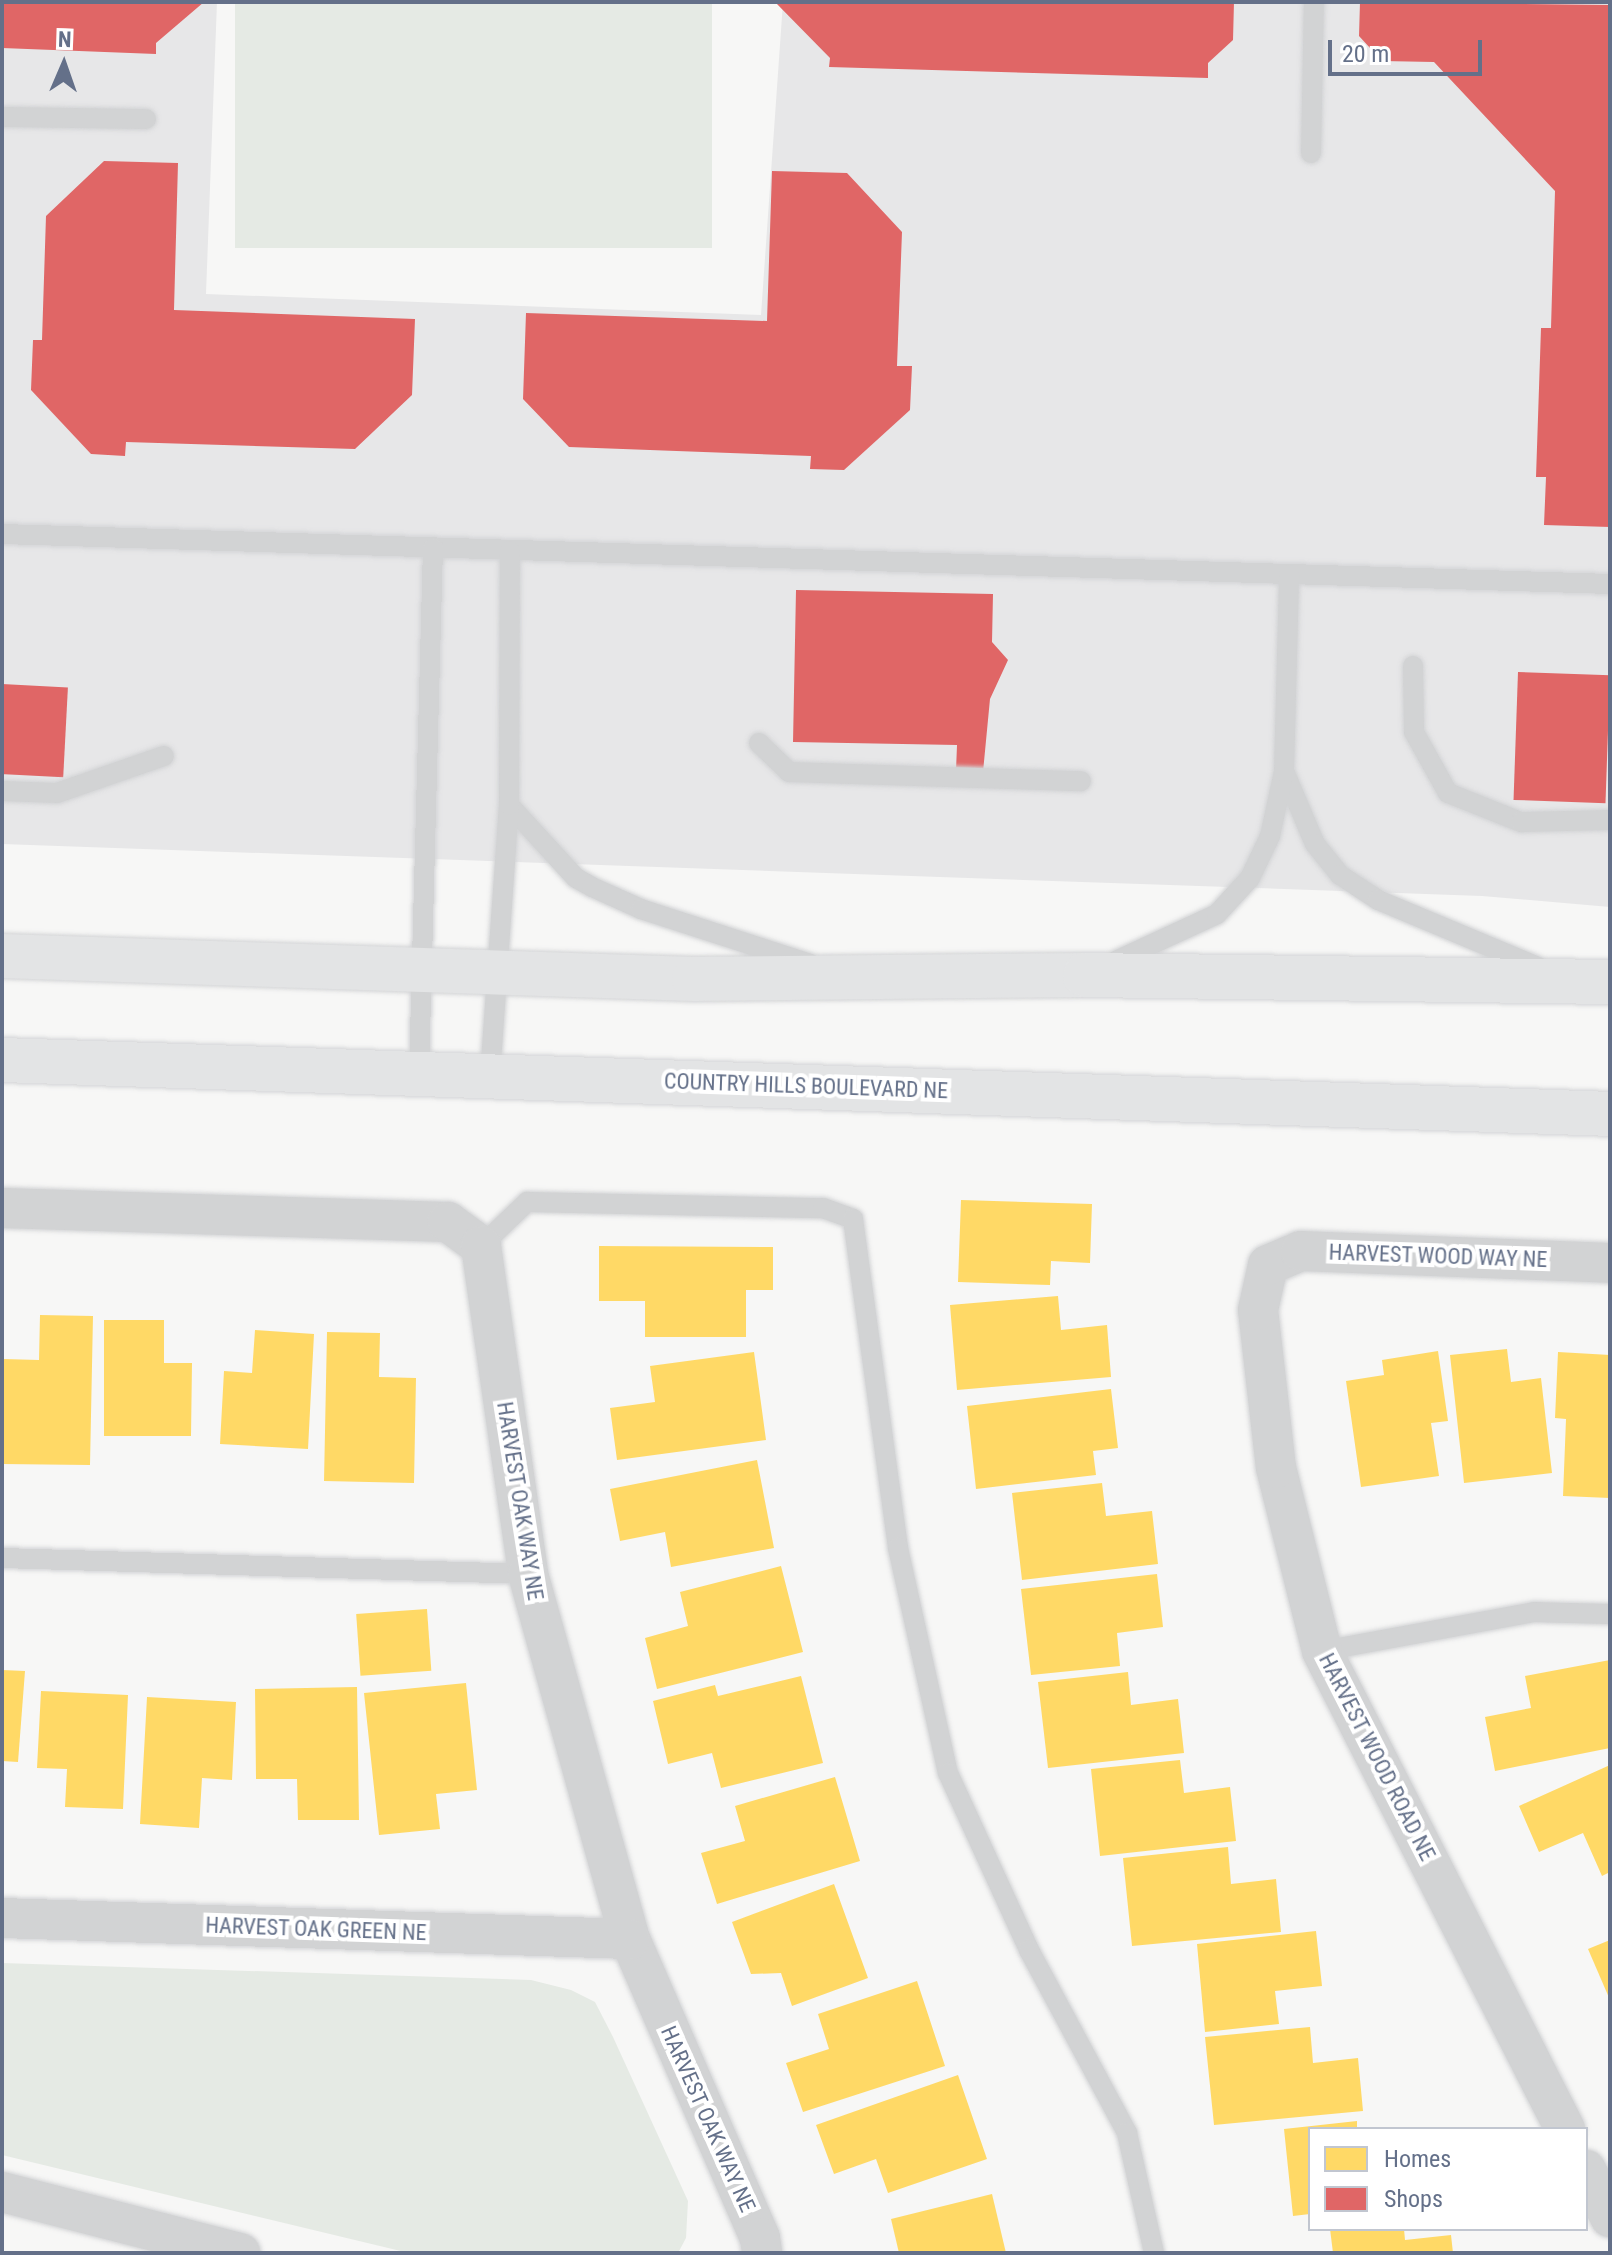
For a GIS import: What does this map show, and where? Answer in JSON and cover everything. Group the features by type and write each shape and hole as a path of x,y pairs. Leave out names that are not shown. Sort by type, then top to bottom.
{"main road":[{"path":"2,956 497,974 856,978 1085,975 1591,982"},
{"name":"COUNTRY HILLS BOULEVARD NE","path":"2,1060 1610,1114"}],"street":[{"path":"2,1208 448,1222 481,1246"},
{"name":"HARVEST OAK WAY NE","path":"481,1246 528,1574 630,1939 762,2253"},
{"name":"HARVEST WOOD WAY NE","path":"1268,1265 1301,1251 1610,1263"},
{"name":"HARVEST WOOD ROAD NE","path":"1268,1265 1258,1310 1276,1468 1322,1651 1564,2127"},
{"name":"HARVEST OAK GREEN NE","path":"2,1918 630,1939"},
{"path":"1588,2174 1610,2217"},
{"path":"2,2192 240,2253"}],"lane":[{"path":"1311,153 1314,2"},
{"path":"2,117 146,119"},
{"path":"2,534 1610,584"},
{"path":"419,1074 433,548"},
{"path":"490,1076 509,805 510,551"},
{"path":"1085,975 1217,914 1250,878 1270,836 1284,771 1289,575"},
{"path":"1413,666 1414,732 1448,793 1521,822 1610,820"},
{"path":"759,743 789,772 1081,781"},
{"path":"2,791 57,793 164,756"},
{"path":"1284,771 1315,844 1340,875 1378,900 1591,982"},
{"path":"509,805 576,878 592,887 725,939 856,978"},
{"path":"481,1246 527,1202 823,1208 853,1219 898,1548 948,1773 1029,1950 1127,2133 1154,2253"},
{"path":"2,1558 528,1574"},
{"path":"1322,1651 1534,1612 1610,1614"}],"shaded area":[{"path":"2,2 217,2 206,294 761,315 783,2 1610,2 1610,907 1482,896 2,844"},
{"path":"235,2 712,2 712,248 235,248"},
{"path":"2,1963 531,1980 571,1990 595,2002 613,2037 688,2201 686,2238 678,2253 409,2253 2,2155"}],"building: Homes":[{"path":"961,1200 1092,1204 1090,1263 1051,1261 1050,1285 958,1282"},
{"path":"599,1246 773,1247 773,1290 746,1290 746,1337 645,1337 645,1301 599,1301"},
{"path":"1058,1296 1061,1330 1107,1325 1111,1377 957,1390 950,1305"},
{"path":"40,1315 93,1316 90,1465 2,1464 3,1359 39,1360"},
{"path":"104,1320 164,1320 164,1363 192,1363 191,1436 104,1436"},
{"path":"255,1330 314,1334 308,1449 220,1444 224,1371 252,1373"},
{"path":"327,1332 380,1333 379,1377 416,1378 414,1483 324,1481"},
{"path":"1507,1349 1511,1382 1541,1378 1552,1473 1464,1483 1450,1355"},
{"path":"1438,1351 1448,1421 1431,1423 1439,1476 1361,1487 1346,1381 1384,1375 1382,1360"},
{"path":"754,1352 766,1440 617,1460 610,1408 655,1402 650,1366"},
{"path":"1558,1352 1610,1355 1610,1498 1563,1496 1566,1419 1555,1418"},
{"path":"1111,1389 1118,1448 1093,1451 1096,1475 976,1489 967,1406"},
{"path":"757,1460 774,1548 671,1567 665,1532 620,1541 610,1489"},
{"path":"1102,1483 1106,1516 1152,1511 1158,1564 1022,1580 1012,1493"},
{"path":"781,1566 803,1652 657,1689 645,1638 688,1626 680,1592"},
{"path":"1157,1574 1163,1627 1117,1633 1120,1666 1031,1675 1021,1589"},
{"path":"427,1609 431,1671 360,1676 356,1614"},
{"path":"1610,1660 1610,1748 1495,1771 1485,1717 1531,1708 1525,1676"},
{"path":"2,1670 25,1671 18,1762 2,1761"},
{"path":"1128,1672 1131,1705 1178,1699 1184,1753 1048,1768 1038,1682"},
{"path":"801,1676 823,1763 721,1788 712,1753 668,1764 653,1701 715,1685 718,1696"},
{"path":"466,1683 477,1790 436,1794 440,1829 379,1835 364,1693"},
{"path":"357,1687 359,1820 298,1820 297,1779 256,1779 255,1689"},
{"path":"41,1691 128,1695 123,1809 65,1807 67,1769 37,1768"},
{"path":"147,1697 236,1702 232,1780 202,1778 199,1828 140,1824"},
{"path":"1180,1760 1184,1793 1230,1787 1236,1841 1100,1856 1091,1769"},
{"path":"1610,1765 1610,1872 1602,1876 1583,1833 1539,1852 1519,1806"},
{"path":"835,1777 860,1861 717,1904 701,1853 745,1841 735,1806"},
{"path":"1228,1847 1231,1884 1276,1879 1281,1932 1132,1946 1123,1858"},
{"path":"834,1884 868,1978 792,2006 781,1973 751,1974 732,1922"},
{"path":"1316,1931 1322,1986 1275,1991 1279,2024 1205,2032 1197,1944"},
{"path":"1610,1940 1610,2000 1588,1949"},
{"path":"917,1981 945,2066 803,2112 786,2063 829,2049 818,2014"},
{"path":"1310,2027 1313,2063 1358,2058 1363,2111 1214,2125 1205,2037"},
{"path":"958,2075 987,2159 888,2193 876,2159 834,2174 816,2125"},
{"path":"1357,2121 1357,2127 1308,2127 1308,2214 1293,2216 1284,2129"},
{"path":"992,2194 1006,2253 899,2253 891,2219"},
{"path":"1330,2231 1404,2231 1405,2240 1451,2235 1453,2253 1333,2253"}],"building: Shops":[{"path":"2,2 204,2 156,43 156,54 2,48"},
{"path":"775,2 1234,2 1233,40 1208,63 1208,78 829,67 830,58"},
{"path":"1360,2 1610,5 1610,527 1544,525 1546,477 1536,477 1541,328 1551,328 1555,191 1434,62 1382,61 1359,36"},
{"path":"104,161 178,163 174,310 415,319 412,395 355,449 126,442 125,456 91,454 31,390 33,340 42,340 46,216"},
{"path":"772,171 847,173 902,232 897,366 912,366 910,410 844,470 810,469 811,456 569,447 523,399 526,313 767,321"},
{"path":"796,590 993,594 992,642 1008,660 990,699 983,772 956,771 957,745 793,742"},
{"path":"1518,672 1610,675 1605,803 1514,800"},
{"path":"2,684 68,687 63,777 2,774"}]}
